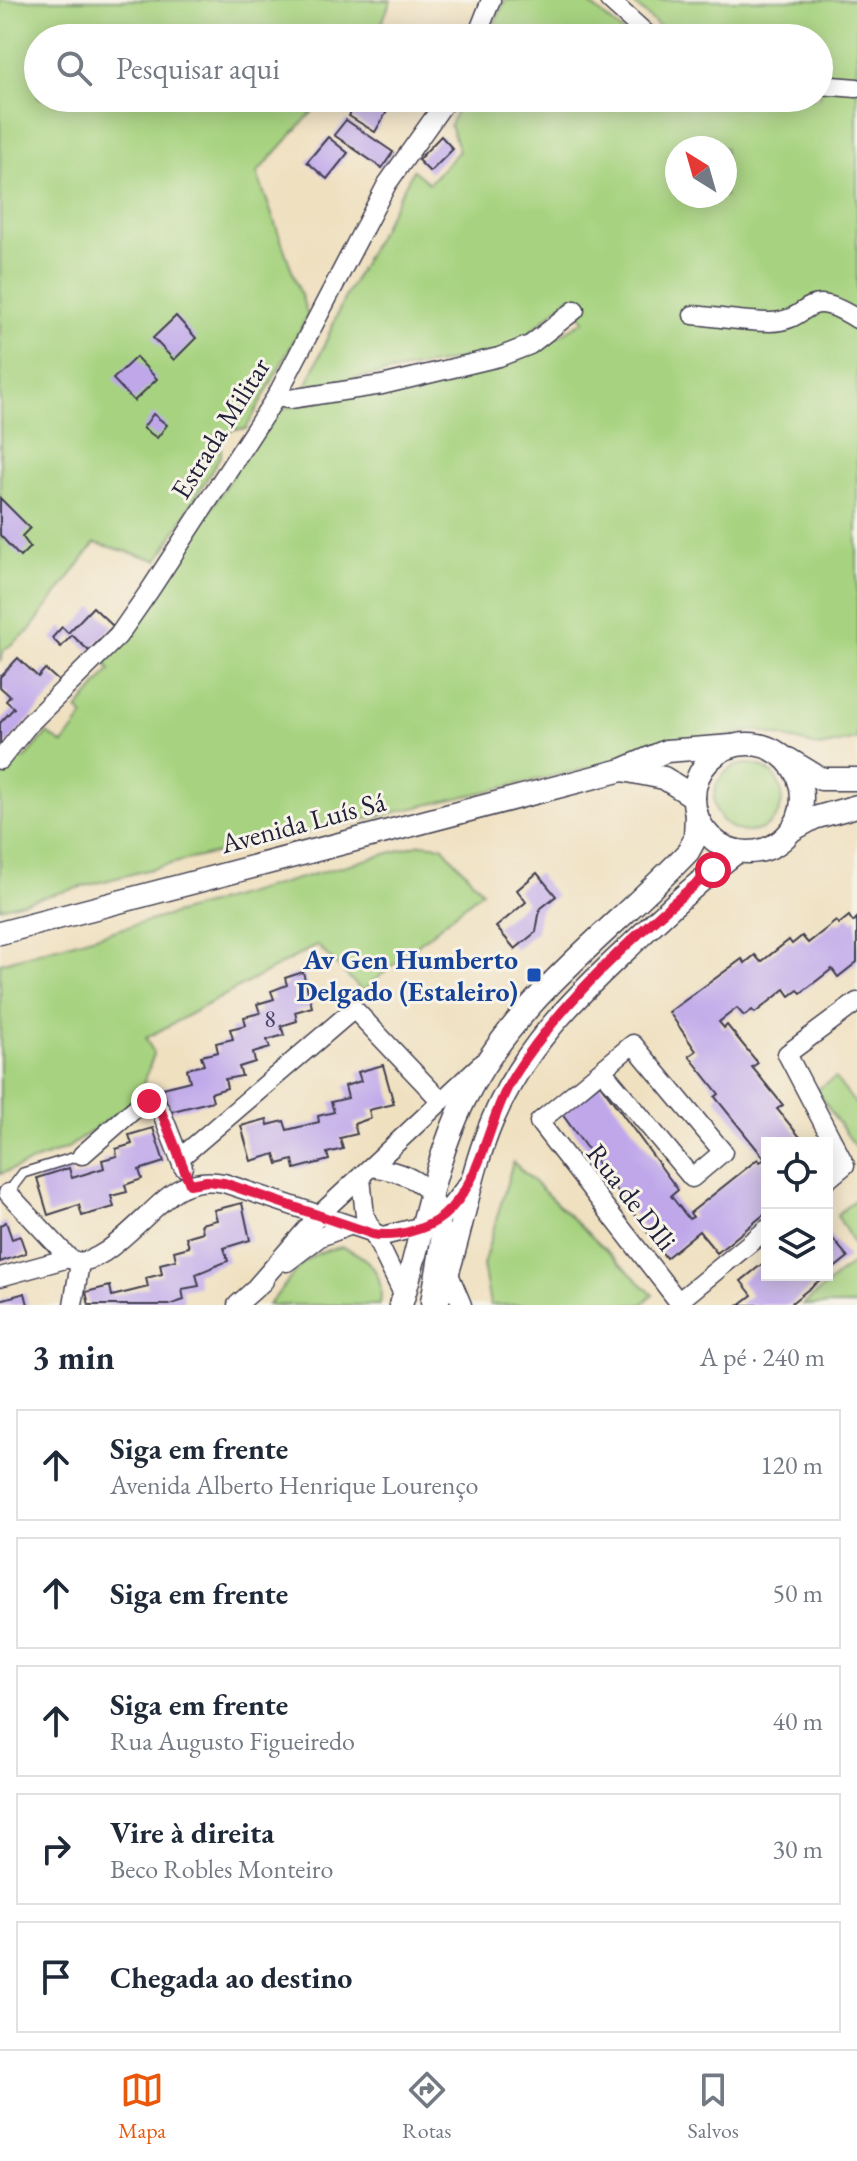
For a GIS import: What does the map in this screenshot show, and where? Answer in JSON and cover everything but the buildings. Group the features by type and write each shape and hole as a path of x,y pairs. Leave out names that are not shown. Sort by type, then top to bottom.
{"street":[{"path":"482,24 491,0"},
{"path":"609,0 636,24"},
{"path":"833,86 857,88"},
{"name":"Estrada Militar","path":"0,760 29,724 118,636 276,397 387,184 438,112"},
{"path":"693,315 769,322 784,320 811,303 832,303 857,319"},
{"path":"276,397 290,399 382,385 499,357 530,345 575,310"},
{"path":"433,1305 432,1196 446,1145 488,1058 509,1028 540,995 688,852 695,839 695,805 702,769 712,757 732,746 761,745 821,779 857,779"},
{"name":"Avenida Luís Sá","path":"0,933 622,770 666,751 732,746"},
{"path":"786,758 801,786 799,817 792,830"},
{"name":"Avenida Luís Sá","path":"622,770 664,778 695,805"},
{"path":"695,805 711,838 738,851 768,848 814,818 857,806"},
{"path":"433,1305 449,1274 472,1178 493,1118 512,1079 536,1041 678,900 738,851"},
{"path":"830,1137 787,1054 857,1002"},
{"path":"180,1158 354,1009 441,1101"},
{"path":"633,1044 723,1152 692,1178 602,1070 633,1044"},
{"path":"256,1287 318,1216 488,1058"},
{"name":"Rua de DIli","path":"602,1070 539,1122 680,1303"},
{"path":"82,1155 130,1112 149,1101 159,1107 190,1184"},
{"path":"833,1142 845,1165 833,1175"},
{"path":"367,1173 410,1176 432,1196"},
{"path":"367,1173 363,1207 402,1301"},
{"path":"402,1301 433,1221 472,1178"},
{"path":"0,1277 98,1257 176,1190 207,1181 224,1183 373,1234 396,1234 433,1221"},
{"path":"8,1193 74,1260 73,1305"},
{"path":"237,1305 308,1245 349,1226"},
{"path":"680,1303 761,1234"},
{"path":"449,1274 462,1305"}],"lane":[{"path":"8,1193 23,1173 82,1155"}],"green space":[{"path":"0,0 391,0 382,24 24,24 24,112 312,112 257,173 308,315 246,429 234,429 221,439 221,455 158,560 95,543 29,631 4,650 0,662"},
{"path":"505,0 585,0 613,24 494,24"},
{"path":"630,0 857,0 857,739 820,747 756,730 186,860 0,908 0,770 14,753 24,760 47,733 63,744 84,716 77,710 110,670 105,663 189,543 270,416 280,409 520,359 584,321 570,297 508,351 306,387 344,299 413,170 429,183 459,151 450,125 456,112 833,112 833,24 657,24"},
{"path":"748,764 772,774 782,798 772,822 748,832 724,822 714,798 724,774"},
{"path":"421,844 442,846 482,891 362,991 317,945 146,1038 154,1054 138,1098 66,1149 0,1174 0,963"},
{"path":"835,1078 857,1106 857,1149 816,1090"},
{"path":"513,1162 653,1295 641,1305 490,1305 483,1265"},
{"path":"857,1198 857,1250 837,1215"},
{"path":"343,1247 361,1256 374,1269 380,1285 380,1305 268,1305 307,1260 316,1254"},
{"path":"857,1259 857,1305 803,1305 833,1281"}],"place":[{"name":"Av Gen Humberto Delgado (Estaleiro)","path":"534,975"}],"route":[{"path":"149,1101 156,1103 161,1111 190,1184 207,1181 224,1183 383,1236 423,1226 443,1216 472,1178 493,1118 512,1079 536,1041 587,987 691,887 713,870"}]}
